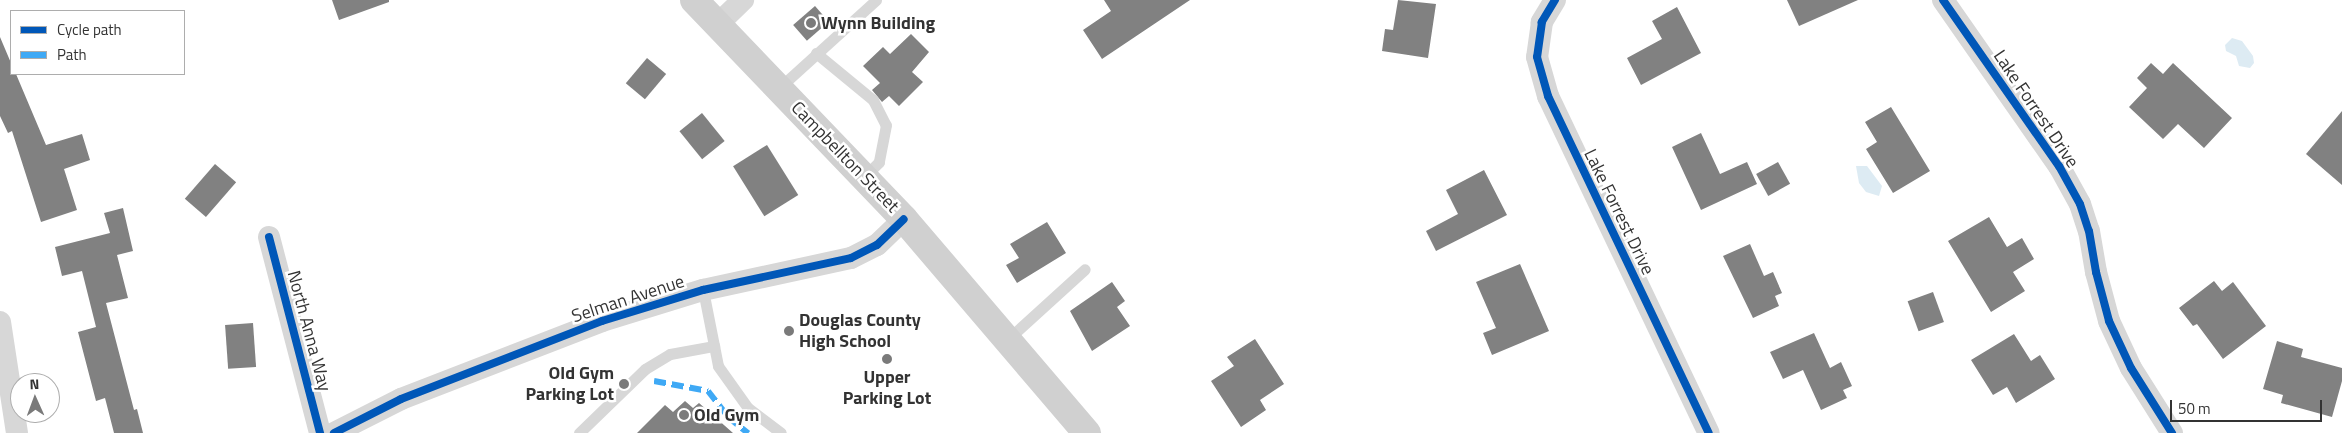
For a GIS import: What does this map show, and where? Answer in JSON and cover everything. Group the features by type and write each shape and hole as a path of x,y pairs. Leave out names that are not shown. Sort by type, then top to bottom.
{"main road":[{"name":"Campbellton Street","path":"694,0 904,218 1087,433"}],"street":[{"path":"718,24 743,0"},
{"name":"Lake Forrest Drive","path":"1555,0 1542,22 1537,57 1548,96 1709,433"},
{"name":"Lake Forrest Drive","path":"1942,0 2059,166 2080,204 2089,231 2096,272 2109,321 2131,368 2172,433"},
{"name":"Selman Avenue","path":"334,433 401,399 602,321 704,290 851,258 877,245 904,218"},
{"name":"North Anna Way","path":"269,237 320,433"},
{"path":"0,322 17,433"}],"lane":[{"path":"779,88 876,0"},
{"path":"816,53 873,100 886,125 879,162 864,177"},
{"path":"1007,340 1085,269"},
{"path":"704,290 718,366 739,397 763,421 780,433"},
{"path":"579,433 645,369 670,354 714,346"}],"shaded area":[{"path":"2232,38 2242,41 2253,56 2254,63 2250,68 2239,66 2236,56 2226,51 2225,45"},
{"path":"1856,166 1867,166 1882,186 1879,196 1866,192 1859,183"}],"building":[{"path":"332,0 389,0 389,2 339,20"},
{"path":"1104,0 1190,0 1102,59 1083,30 1111,11"},
{"path":"1398,0 1436,4 1428,58 1382,51 1385,29 1393,30"},
{"path":"1787,0 1858,0 1799,26"},
{"name":"Wynn Building","path":"815,6 829,22 807,41 793,25"},
{"path":"1677,7 1701,53 1641,85 1627,58 1662,39 1652,21"},
{"path":"911,34 929,52 912,72 923,82 899,106 889,96 882,102 872,90 880,83 863,66 883,47 890,54"},
{"path":"0,37 10,61 10,75 16,75 46,145 82,134 90,160 64,169 77,210 41,222 12,131 8,133 0,116"},
{"path":"647,58 666,74 645,99 626,83"},
{"path":"2151,63 2163,74 2173,63 2232,118 2204,148 2178,124 2163,139 2129,107 2147,88 2137,78"},
{"path":"1891,107 1930,171 1893,193 1866,149 1877,142 1865,122"},
{"path":"2342,111 2342,185 2306,154"},
{"path":"702,113 725,141 702,159 679,131"},
{"path":"1701,133 1720,174 1747,162 1757,184 1701,210 1672,147"},
{"path":"767,145 798,195 764,216 733,166"},
{"path":"1778,162 1790,184 1768,196 1756,174"},
{"path":"215,164 236,182 206,217 185,199"},
{"path":"1484,170 1507,215 1436,251 1426,231 1458,214 1446,190"},
{"path":"123,208 133,251 117,255 128,298 106,303 134,410 137,409 143,433 114,433 105,398 96,401 78,332 96,327 82,271 62,276 55,247 110,233 104,213"},
{"path":"1989,217 2007,247 2022,238 2034,259 2013,272 2025,291 1991,312 1948,241"},
{"path":"1047,222 1066,253 1017,283 1006,265 1019,258 1010,244"},
{"path":"1750,244 1764,276 1773,272 1782,293 1775,296 1779,306 1753,318 1723,256"},
{"path":"1520,264 1549,331 1492,355 1483,333 1496,328 1476,282"},
{"path":"2214,281 2222,291 2233,282 2266,326 2223,359 2197,324 2193,326 2179,308"},
{"path":"1112,282 1125,301 1117,307 1130,326 1092,351 1070,311"},
{"path":"1933,292 1944,322 1919,331 1908,301"},
{"path":"253,323 256,367 228,369 225,325"},
{"path":"1814,333 1830,368 1841,362 1852,386 1843,390 1847,398 1821,410 1803,370 1783,379 1770,352"},
{"path":"2014,334 2031,361 2040,355 2055,379 2016,403 2007,387 1993,395 1971,360"},
{"path":"1255,339 1284,384 1260,400 1266,410 1241,427 1211,381 1234,366 1227,357"},
{"path":"2277,341 2303,349 2301,357 2342,368 2342,381 2332,417 2281,403 2283,395 2263,389"},
{"name":"Old Gym","path":"685,401 693,408 699,403 733,433 637,433 665,405 673,412"}],"marked path":[{"path":"654,381 708,391 728,417 748,433"}],"cycle path":[{"path":"1555,0 1542,22 1537,57 1548,96 1709,433"},
{"path":"1943,0 2059,166 2080,204 2089,231 2096,272 2109,321 2131,368 2172,433"},
{"path":"334,433 401,399 602,321 703,290 851,258 877,245 904,219"},
{"path":"269,237 320,433"}],"place":[{"name":"Wynn Building","path":"811,23"},
{"name":"Douglas County High School","path":"789,331"},
{"name":"Upper Parking Lot","path":"887,359"},
{"name":"Old Gym Parking Lot","path":"624,384"},
{"name":"Old Gym","path":"684,415"}]}
